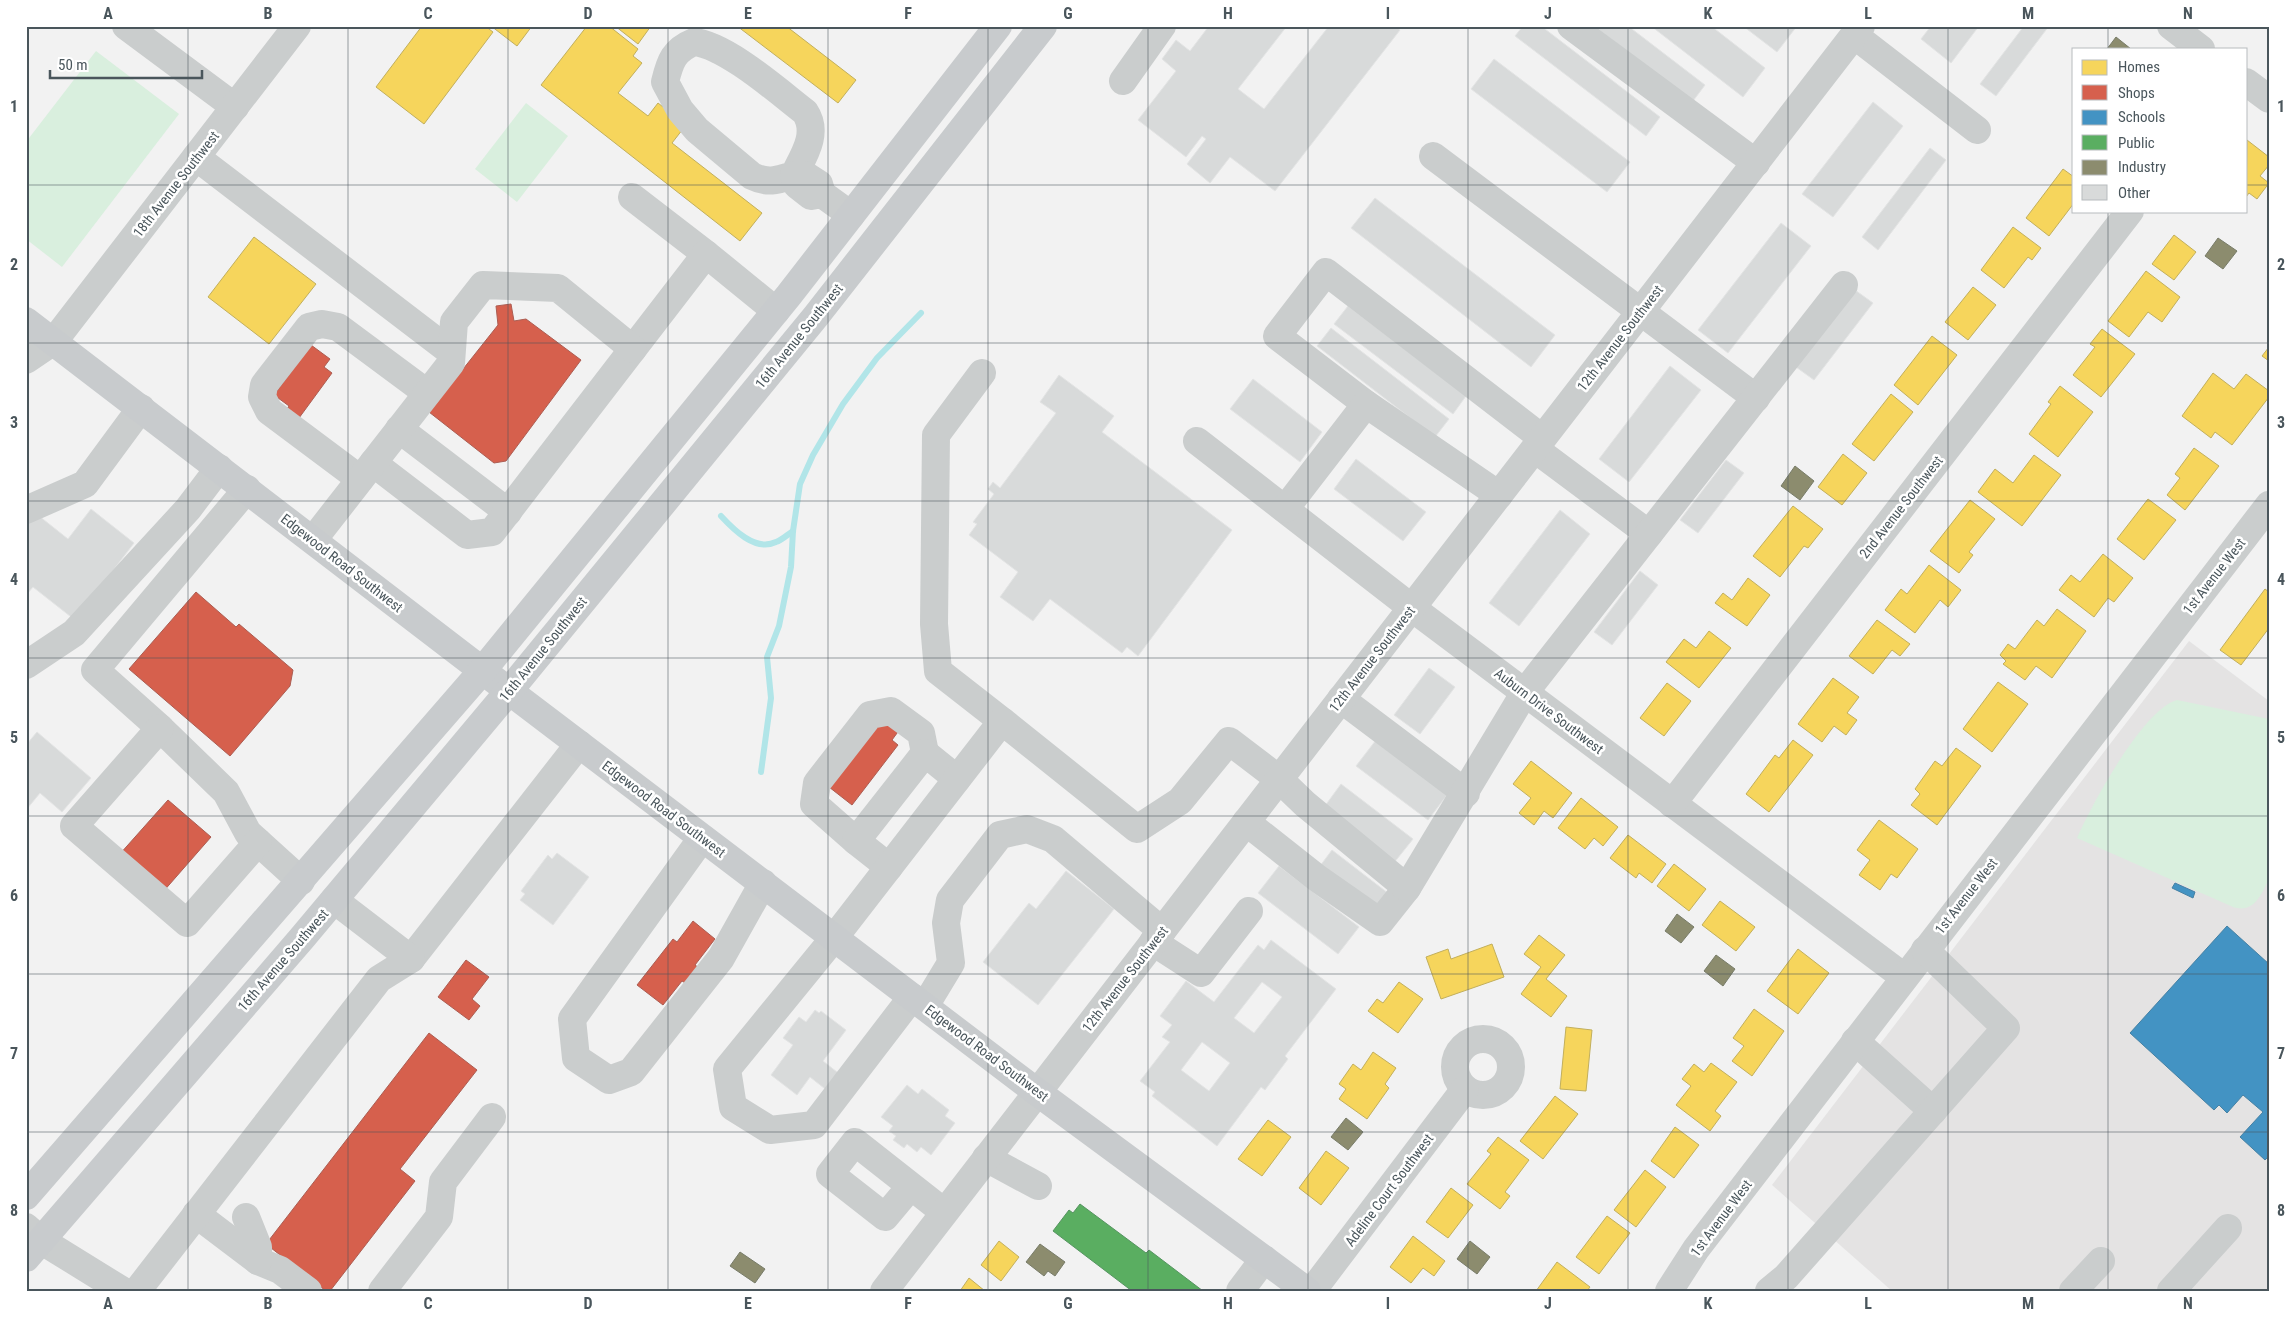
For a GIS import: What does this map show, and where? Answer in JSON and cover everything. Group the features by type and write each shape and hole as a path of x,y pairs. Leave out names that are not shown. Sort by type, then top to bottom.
{"main road":[{"path":"26,1196 482,671 776,311 998,26"},
{"name":"16th Avenue Southwest","path":"31,1242 334,900 509,691 816,316 1043,26"},
{"name":"Edgewood Road Southwest","path":"26,321 482,671 1037,1092 1307,1291"}],"street":[{"path":"126,26 235,107"},
{"name":"18th Avenue Southwest","path":"26,360 54,341 297,26"},
{"path":"1123,81 1162,26"},
{"path":"1571,26 1756,163"},
{"path":"2171,26 2200,48"},
{"path":"1858,31 1977,130"},
{"name":"12th Avenue Southwest","path":"884,1291 1858,31"},
{"path":"794,175 812,134 811,121 805,112 723,52 703,43 694,42 680,48 669,65 665,82 680,110 697,130 762,181 772,182 794,175 805,175 819,184 822,194 851,215"},
{"path":"2248,83 2269,99"},
{"path":"1433,156 1756,398"},
{"path":"196,157 452,352"},
{"path":"632,197 776,311"},
{"name":"2nd Avenue Southwest","path":"1672,804 2129,212"},
{"path":"427,393 338,327 322,324 309,327 264,385 262,397 268,411 467,535 492,532 706,254"},
{"path":"1499,495 1366,404 1276,336 1326,272 1649,534"},
{"path":"312,540 451,362 454,322 483,285 558,288 633,348"},
{"path":"1246,822 1318,878 1380,922 1407,888 1466,793 1524,692 1844,286"},
{"path":"982,373 936,435 934,624 938,671 1137,829 1180,801 1229,741 1279,779 1305,804 1407,888"},
{"path":"1285,510 1366,404"},
{"path":"26,510 85,484 141,408"},
{"path":"398,429 508,512"},
{"name":"Auburn Drive Southwest","path":"1197,441 1412,608 1904,977"},
{"path":"26,665 74,632 188,509 219,468"},
{"path":"247,490 95,670 160,728 226,792 248,833 301,881"},
{"name":"1st Avenue West","path":"1669,1291 1696,1249 1904,977 2264,522"},
{"path":"1341,699 1466,793"},
{"path":"889,867 856,842 814,804 818,783 823,775 870,715 891,711 921,733 925,753 957,779"},
{"path":"1002,721 834,938 727,1069 733,1107 770,1130 814,1125 951,963 946,923 950,900 1000,835 1027,828 1053,839 1201,973 1249,911"},
{"path":"160,728 74,826 187,923 258,842"},
{"path":"137,1291 379,978 411,959 579,744"},
{"path":"856,842 925,753"},
{"path":"702,838 572,1019 576,1058 609,1080 631,1072 721,958 762,883"},
{"path":"334,900 411,959"},
{"path":"1780,1286 2006,1028 1925,950"},
{"path":"1855,1041 1933,1111"},
{"name":"Adeline Court Southwest","path":"1312,1291 1465,1089"},
{"path":"382,1291 439,1216 443,1182 492,1118"},
{"path":"986,1158 1038,1186"},
{"path":"911,1186 944,1212"},
{"path":"196,1214 258,1261 280,1270 308,1291"},
{"path":"246,1217 258,1247 258,1261"},
{"path":"2172,1291 2228,1228"},
{"path":"31,1242 123,1291"},
{"path":"1240,1291 1264,1259"},
{"path":"2073,1291 2101,1260"}],"shaded area":[{"path":"2189,641 2269,701 2269,1291 1892,1291 1772,1185"}],"green space":[{"path":"96,51 179,114 62,267 26,239 26,142"},
{"path":"526,103 568,136 517,202 475,169"},
{"path":"2177,700 2269,719 2269,878 2260,896 2252,905 2246,908 2233,907 2077,838 2106,783 2134,739 2164,707"}],"building: Homes":[{"path":"422,26 485,26 493,32 424,124 376,87"},
{"path":"491,26 532,26 517,46"},
{"path":"587,26 609,26 638,49 633,56 642,63 618,93 648,116 658,103 686,125 672,143 762,213 740,241 541,85"},
{"path":"615,26 651,26 638,44"},
{"path":"737,26 786,26 856,80 838,103"},
{"path":"2248,141 2269,157 2269,165 2260,176 2269,183 2257,199 2249,193 2248,194"},
{"path":"2063,169 2072,176 2072,206 2049,236 2026,218"},
{"path":"2013,227 2041,248 2032,260 2028,257 2004,288 1981,270"},
{"path":"2174,235 2196,252 2174,280 2152,264"},
{"path":"254,237 316,284 269,344 208,297"},
{"path":"2146,271 2180,297 2162,322 2148,312 2129,337 2108,321"},
{"path":"1973,287 1996,305 1968,340 1945,322"},
{"path":"2102,329 2135,354 2101,397 2073,375 2095,347 2090,344"},
{"path":"1932,336 1957,355 1918,405 1894,385"},
{"path":"2269,347 2269,361 2262,356"},
{"path":"2213,373 2234,389 2246,374 2269,391 2269,397 2232,445 2215,432 2211,438 2182,416"},
{"path":"2060,386 2093,412 2058,457 2029,434 2051,404 2048,402"},
{"path":"1891,394 1913,412 1874,461 1852,444"},
{"path":"2194,448 2219,466 2185,510 2167,495 2180,478 2175,474"},
{"path":"1843,454 1867,473 1842,505 1818,487"},
{"path":"2034,455 2061,475 2022,526 1978,492 1995,469 2013,483"},
{"path":"2148,499 2176,520 2144,560 2117,539"},
{"path":"1970,500 1995,519 1969,552 1973,555 1959,573 1930,551"},
{"path":"1793,506 1823,529 1808,548 1804,546 1780,577 1753,556"},
{"path":"2103,554 2133,578 2114,602 2108,598 2094,617 2059,590 2071,575 2080,582"},
{"path":"1929,565 1961,590 1948,607 1940,600 1915,633 1885,610 1901,589 1907,594"},
{"path":"1748,578 1770,595 1747,626 1715,603 1723,593 1732,600"},
{"path":"2265,589 2269,592 2269,628 2241,665 2220,650"},
{"path":"2057,609 2086,631 2052,678 2036,666 2025,680 2003,664 2006,661 2000,655 2008,644 2015,649 2037,620 2044,626"},
{"path":"1877,620 1910,644 1900,656 1892,650 1873,674 1849,656"},
{"path":"1709,631 1731,648 1699,688 1666,662 1684,639 1696,648"},
{"path":"1833,678 1859,697 1847,713 1857,720 1846,735 1834,726 1822,742 1798,724"},
{"path":"1998,682 2028,704 1992,752 1963,729"},
{"path":"1667,683 1691,701 1664,736 1640,718"},
{"path":"1793,740 1813,755 1769,812 1746,794 1775,755 1779,758"},
{"path":"1956,748 1981,766 1937,825 1911,805 1920,794 1915,789 1935,761 1942,766"},
{"path":"1531,761 1572,793 1553,818 1544,811 1534,825 1519,813 1531,798 1513,784"},
{"path":"1581,798 1618,827 1603,846 1594,838 1585,849 1558,828"},
{"path":"1879,820 1918,849 1897,878 1891,874 1880,890 1859,875 1870,860 1857,850"},
{"path":"1628,835 1666,864 1652,883 1639,873 1636,878 1610,858"},
{"path":"1674,864 1706,889 1689,911 1657,886"},
{"path":"1720,901 1755,927 1736,951 1702,925"},
{"path":"1539,935 1565,955 1546,979 1567,996 1551,1017 1521,994 1541,967 1524,954"},
{"path":"1492,944 1504,977 1441,999 1426,957 1448,949 1451,959"},
{"path":"1798,949 1829,973 1798,1014 1767,991"},
{"path":"1399,982 1423,999 1398,1033 1368,1011 1377,999 1383,1003"},
{"path":"1754,1009 1784,1031 1752,1076 1732,1061 1744,1046 1733,1038"},
{"path":"1566,1027 1592,1030 1586,1091 1560,1089"},
{"path":"1373,1052 1396,1068 1385,1084 1389,1088 1367,1119 1339,1099 1346,1089 1339,1084 1353,1064 1361,1070"},
{"path":"1711,1063 1737,1082 1715,1111 1721,1116 1710,1131 1676,1105 1691,1086 1682,1079 1694,1064 1704,1072"},
{"path":"1555,1096 1578,1114 1543,1159 1520,1141"},
{"path":"1268,1120 1291,1137 1262,1176 1238,1159"},
{"path":"1675,1127 1699,1145 1674,1178 1651,1161"},
{"path":"1498,1137 1529,1160 1505,1192 1510,1196 1500,1209 1467,1184 1491,1154 1487,1151"},
{"path":"1326,1151 1349,1168 1321,1205 1299,1188"},
{"path":"1645,1170 1666,1187 1636,1227 1614,1210"},
{"path":"1451,1188 1473,1205 1448,1238 1426,1222"},
{"path":"1607,1216 1630,1233 1599,1274 1576,1257"},
{"path":"1413,1236 1445,1261 1434,1276 1423,1268 1411,1283 1390,1267"},
{"path":"999,1241 1019,1257 1001,1281 981,1265"},
{"path":"1557,1262 1590,1287 1587,1291 1536,1291"},
{"path":"969,1278 985,1291 960,1291"}],"building: Shops":[{"path":"511,304 514,321 526,319 581,360 506,461 494,463 429,412 498,325 496,306"},
{"path":"311,345 330,359 324,367 332,373 299,418 287,409 289,406 274,395"},
{"path":"196,592 236,627 239,624 293,670 290,686 230,756 129,669"},
{"path":"881,718 900,729 892,740 898,745 852,805 829,787"},
{"path":"168,800 211,837 162,893 119,855"},
{"path":"693,921 715,939 695,965 699,968 687,984 682,981 663,1005 637,985 673,939 677,942"},
{"path":"466,960 489,977 472,999 480,1006 469,1020 438,997"},
{"path":"429,1033 477,1070 400,1169 415,1181 330,1291 326,1291 266,1244"}],"building: Schools":[{"path":"2175,883 2195,892 2193,898 2172,888"},
{"path":"2227,926 2269,964 2269,1156 2265,1160 2240,1137 2263,1112 2243,1095 2227,1113 2219,1105 2214,1110 2130,1033"}],"building: Public":[{"path":"1080,1204 1146,1253 1149,1250 1203,1291 1132,1291 1053,1231 1069,1210 1073,1213"}],"building: Industry":[{"path":"2116,37 2130,48 2108,48"},
{"path":"2218,238 2237,251 2223,269 2205,256"},
{"path":"1795,466 1814,481 1800,500 1781,486"},
{"path":"1677,914 1694,927 1681,943 1665,931"},
{"path":"1716,955 1735,969 1723,986 1704,971"},
{"path":"1346,1118 1363,1132 1348,1150 1331,1137"},
{"path":"1470,1241 1490,1257 1477,1274 1457,1259"},
{"path":"1040,1244 1065,1262 1055,1276 1048,1271 1044,1276 1026,1262"},
{"path":"740,1252 765,1269 755,1283 730,1266"}],"building: Other":[{"path":"1209,26 1287,26 1238,89 1264,109 1329,26 1395,26 1400,30 1275,191 1230,157 1210,183 1187,164 1206,139 1202,136 1186,157 1138,120 1176,71 1162,59 1176,40 1190,51"},
{"path":"1523,26 1541,26 1660,117 1646,136 1515,36"},
{"path":"1594,26 1628,26 1705,85 1693,101"},
{"path":"1651,26 1711,26 1765,68 1743,97"},
{"path":"1743,26 1797,26 1777,52"},
{"path":"1931,26 1979,26 1951,63 1921,39"},
{"path":"2024,26 2049,26 1996,96 1980,84"},
{"path":"1494,59 1630,162 1607,192 1471,89"},
{"path":"1873,102 1903,126 1833,217 1802,194"},
{"path":"1930,148 1946,160 1878,250 1862,237"},
{"path":"1375,198 1555,335 1531,367 1351,228"},
{"path":"1781,223 1811,246 1728,353 1698,330"},
{"path":"1855,290 1873,303 1814,380 1796,367"},
{"path":"1348,306 1466,396 1453,414 1334,324"},
{"path":"1331,328 1449,419 1435,437 1317,346"},
{"path":"1670,366 1701,390 1629,482 1599,459"},
{"path":"1059,375 1114,416 1102,432 1232,530 1138,656 1127,647 1122,653 1050,599 1033,621 1000,597 1018,572 969,535 977,524 973,522 994,494 988,489 993,482 1000,488 1056,413 1040,402"},
{"path":"1253,379 1322,432 1300,462 1230,409"},
{"path":"1356,459 1426,512 1403,541 1334,489"},
{"path":"1726,460 1744,473 1698,533 1680,520"},
{"path":"91,509 134,543 75,620 33,587 26,595 26,522 34,512 68,539"},
{"path":"1560,510 1590,534 1519,626 1489,603"},
{"path":"1640,571 1658,585 1612,645 1594,632"},
{"path":"1429,668 1455,687 1420,734 1394,715"},
{"path":"37,732 91,778 62,812 40,793 26,810 26,745"},
{"path":"1376,740 1447,795 1428,820 1356,766"},
{"path":"1341,784 1413,839 1393,864 1322,810"},
{"path":"1332,850 1393,897 1382,912 1320,866"},
{"path":"557,853 589,877 553,925 520,900 525,894 521,891 548,855 552,859"},
{"path":"1279,866 1359,927 1338,954 1258,893"},
{"path":"1066,871 1114,909 1038,1005 983,962 1029,903 1036,909"},
{"path":"1271,940 1336,989 1285,1056 1288,1059 1265,1090 1261,1087 1217,1146 1152,1096 1155,1092 1140,1081 1170,1042 1162,1037 1172,1025 1160,1016 1186,981 1214,1002 1258,945 1264,950","holes":["1262,982 1282,997 1254,1033 1234,1018","1202,1042 1230,1063 1209,1091 1181,1070"]},
{"path":"815,1010 819,1013 821,1011 846,1030 823,1061 842,1076 829,1092 810,1077 797,1095 771,1075 793,1045 783,1038 799,1017 806,1022"},
{"path":"907,1085 918,1094 922,1089 949,1110 945,1116 955,1123 931,1155 921,1147 917,1152 907,1144 904,1148 893,1140 896,1136 889,1131 893,1126 881,1117"}],"waterway":[{"path":"761,772 771,698 767,657 779,626 791,567 793,531 800,484 813,455 843,404 877,358 921,313"},
{"path":"721,516 738,533 760,544 776,542 793,531"}]}
